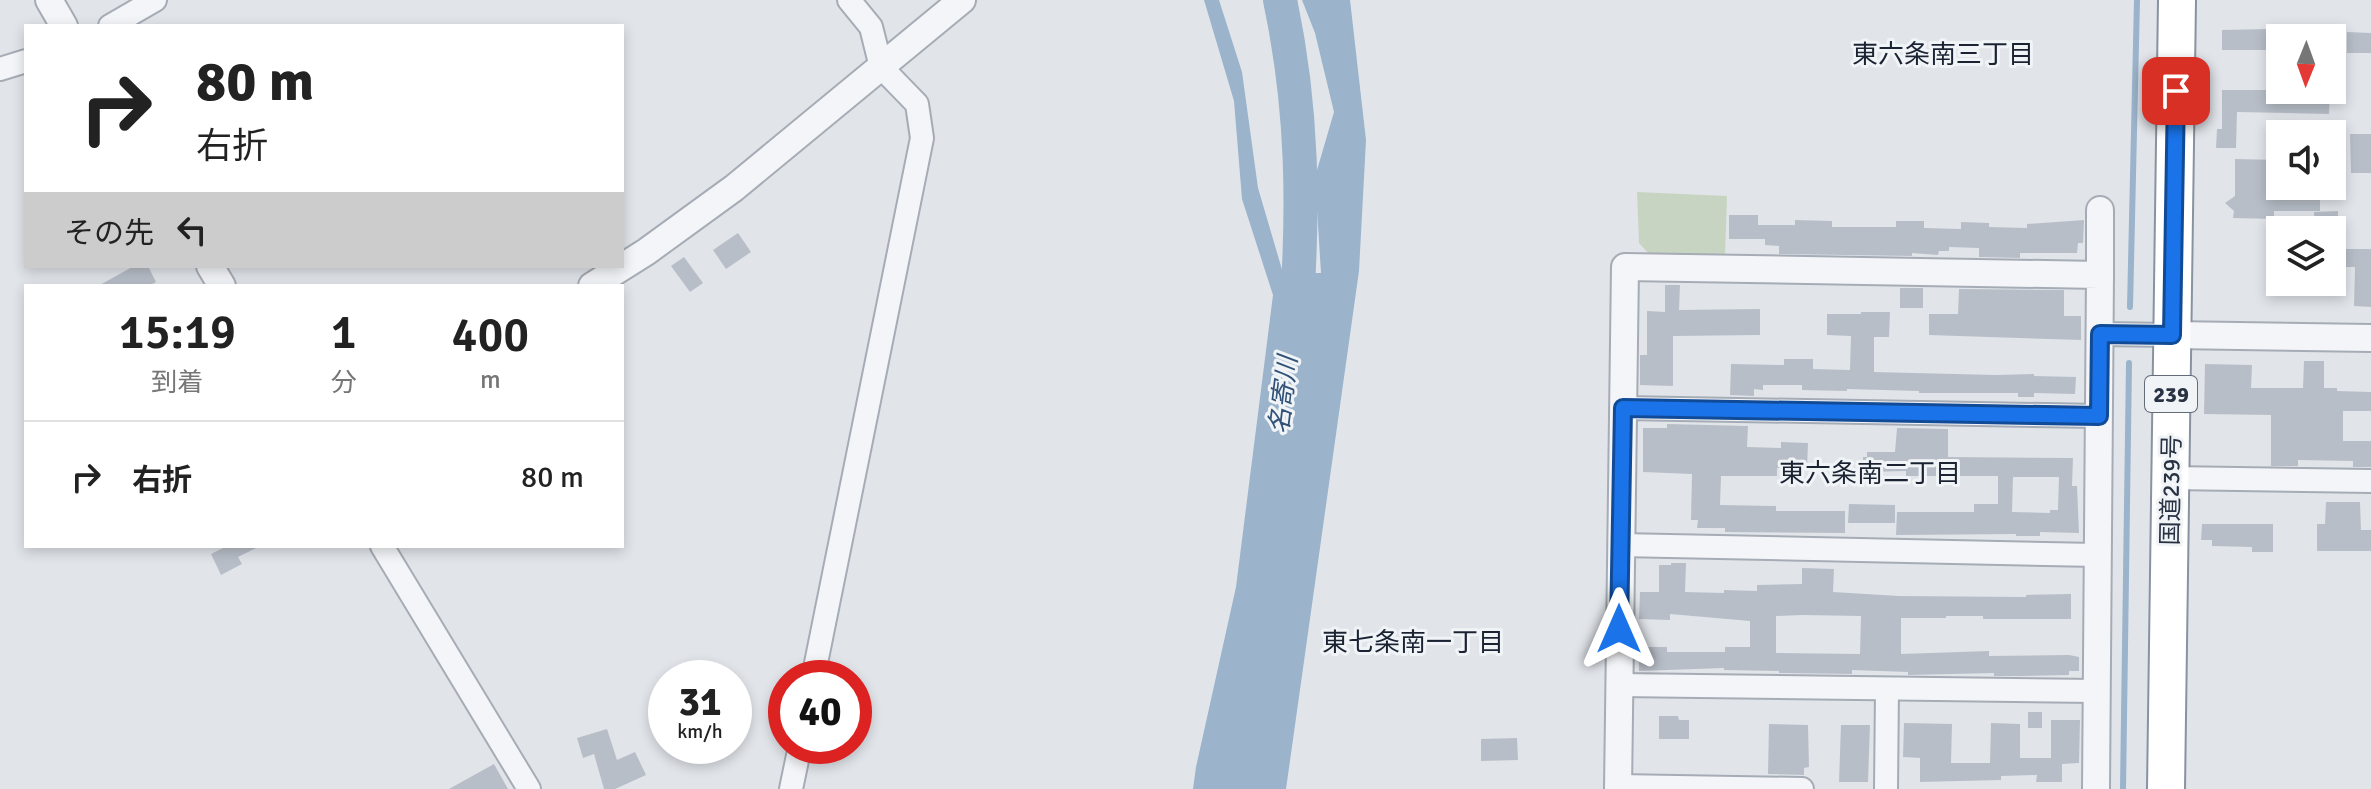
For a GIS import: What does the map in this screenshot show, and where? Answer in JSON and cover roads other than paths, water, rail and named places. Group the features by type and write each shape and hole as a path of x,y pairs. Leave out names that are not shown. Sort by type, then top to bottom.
{"highway":[{"name":"国道239号","path":"2166,789 2177,0"}],"street":[{"path":"49,0 63,24"},
{"path":"113,24 155,0"},
{"path":"817,660 922,138 917,104 881,67 871,27 849,0"},
{"path":"624,266 734,188 962,0"},
{"path":"0,69 24,62"},
{"path":"2096,789 2100,210"},
{"path":"1802,789 1618,787 1625,267 2100,275"},
{"path":"595,284 621,268"},
{"path":"2100,334 2371,338"},
{"path":"1623,408 2099,416"},
{"path":"2171,478 2371,481"},
{"path":"1620,545 2097,555"},
{"path":"383,548 529,789"},
{"path":"1619,685 2096,691"},
{"path":"1886,789 1887,690"},
{"path":"791,789 796,764"}],"water":[{"path":"1204,0 1219,0 1242,72 1258,188 1283,273 1321,273 1315,177 1334,112 1315,33 1302,0 1350,0 1366,140 1359,271 1286,789 1193,789 1236,587 1273,295 1242,199 1234,101"}],"waterway":[{"name":"名寄川","path":"1280,0 1288,40 1300,158 1296,318"},
{"path":"2130,307 2137,0"},
{"path":"2123,789 2129,363"}],"district":[{"name":"東六条南三丁目","path":"1943,55"},
{"name":"東六条南二丁目","path":"1870,474"},
{"name":"東七条南一丁目","path":"1413,643"}]}
